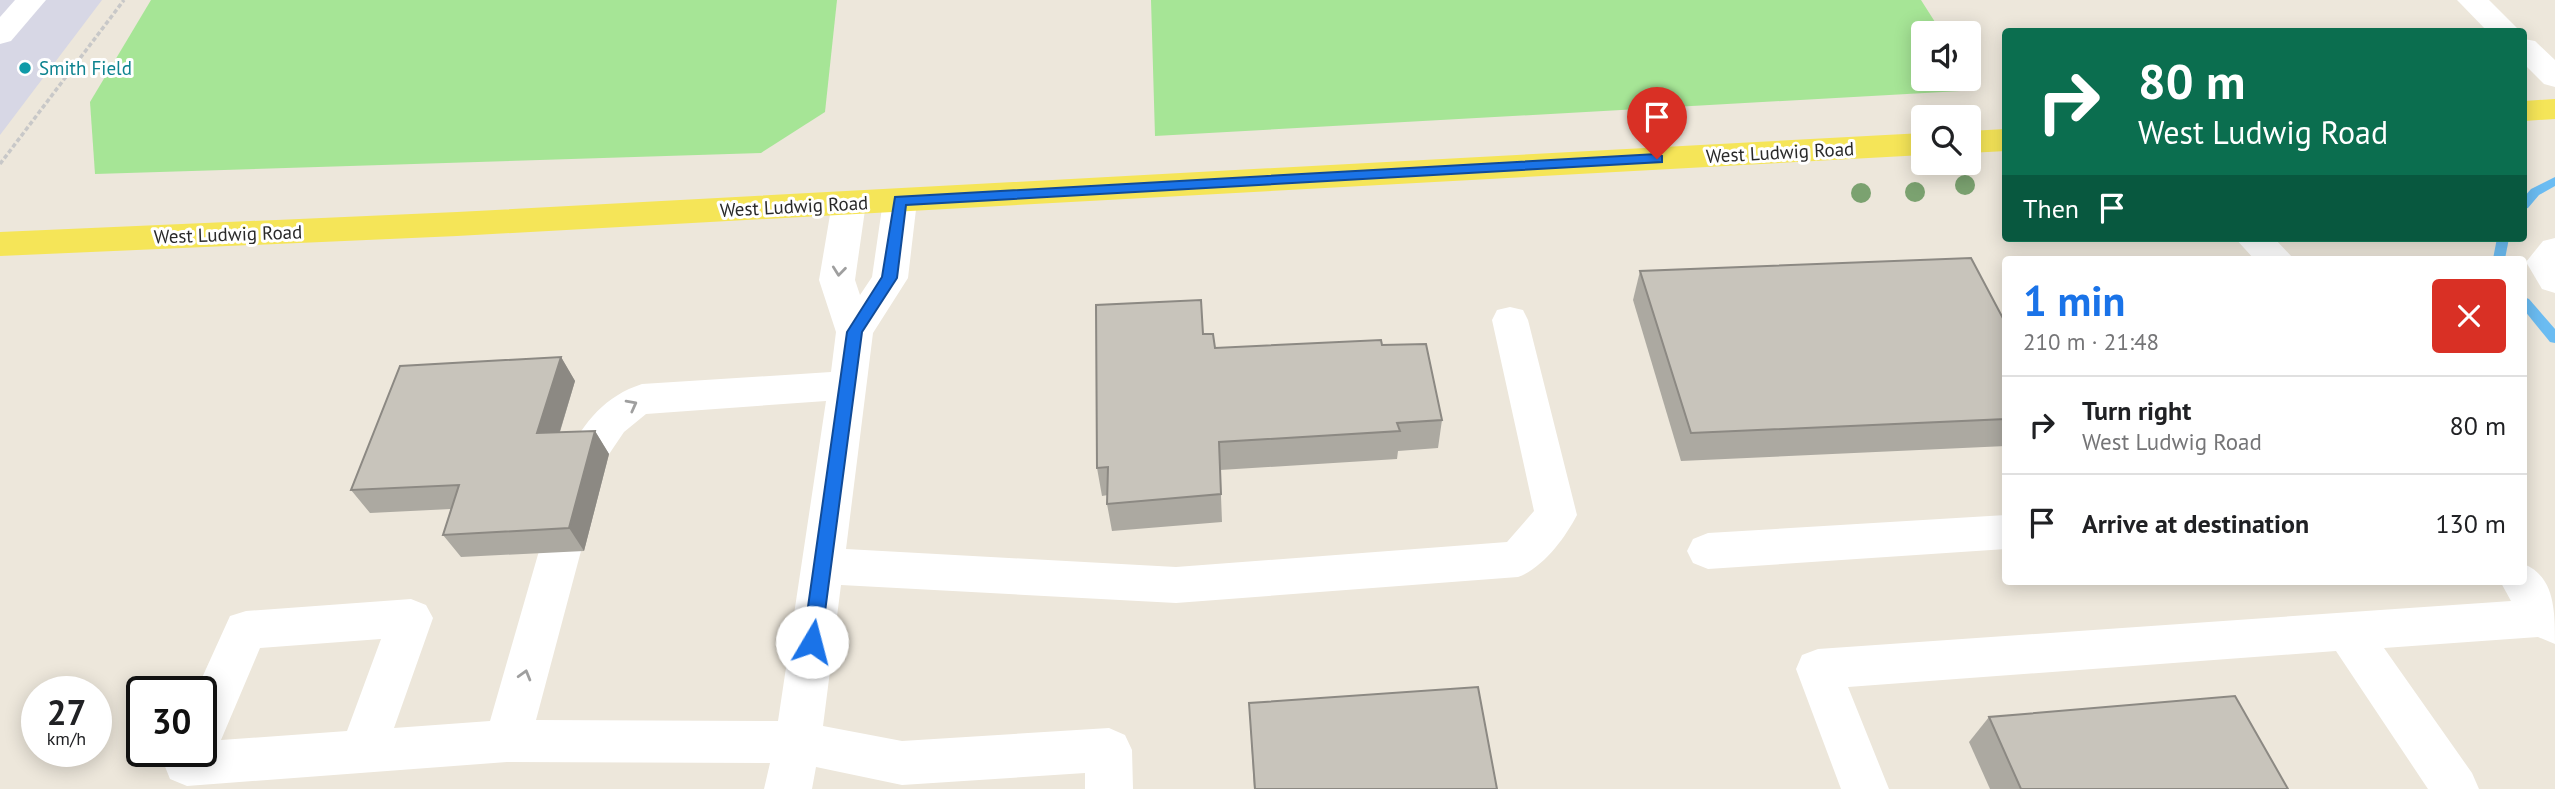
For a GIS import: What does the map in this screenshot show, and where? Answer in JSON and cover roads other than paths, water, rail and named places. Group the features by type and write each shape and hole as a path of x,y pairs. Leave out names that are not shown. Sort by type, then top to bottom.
{"main road":[{"path":"2527,111 2555,109"},
{"path":"1981,141 2002,140"},
{"name":"West Ludwig Road","path":"0,244 900,201 1911,145"}],"street":[{"path":"2472,0 2502,28"},
{"path":"2527,51 2555,77"},
{"path":"788,789 798,742 855,332 890,278 900,201"},
{"path":"849,203 837,280 855,332"},
{"path":"2257,242 2273,256"},
{"path":"2555,250 2544,262 2555,280"},
{"path":"822,566 1175,584 1518,559 1556,515 1510,320"},
{"path":"587,454 604,428 627,404 642,399 848,385"},
{"path":"1708,551 2002,532"},
{"path":"507,741 560,551"},
{"path":"2524,585 2552,621"},
{"path":"217,696 246,630 411,618 363,751"},
{"path":"1864,789 1818,668 2552,621"},
{"path":"2348,632 2455,789"},
{"path":"217,762 507,741 798,742 902,763 936,776 1109,750 1110,789"}],"waterway":[{"path":"2527,201 2535,192 2555,181"},
{"path":"2500,256 2502,242"},
{"path":"2527,305 2555,338"}],"place":[{"name":"Smith Field","path":"25,68"}]}
